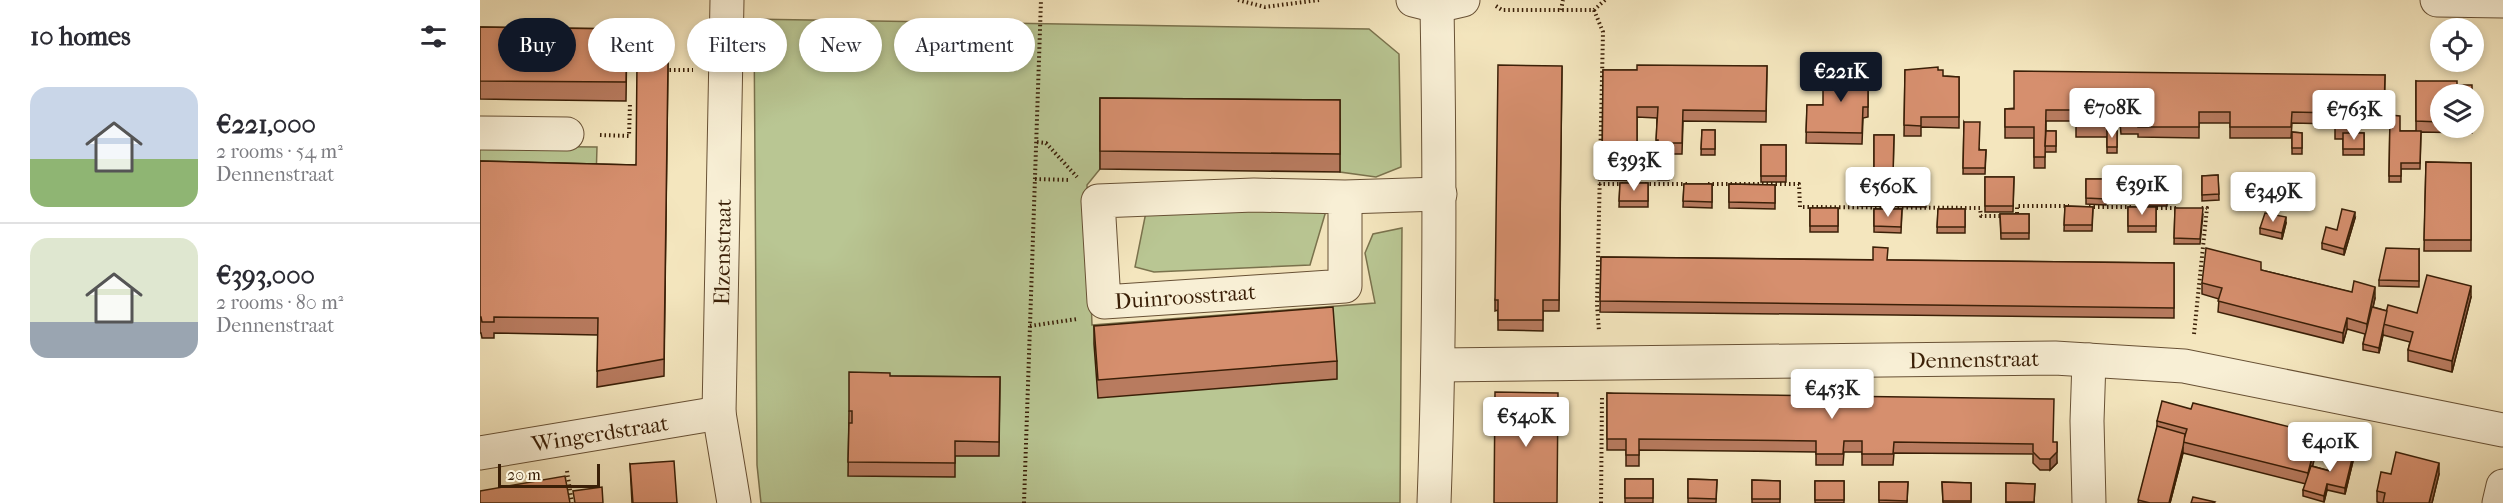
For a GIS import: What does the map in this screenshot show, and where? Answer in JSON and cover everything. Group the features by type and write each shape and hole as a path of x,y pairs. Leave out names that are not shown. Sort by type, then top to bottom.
{"street":[{"name":"Elzenstraat","path":"727,0 727,18"},
{"path":"2437,0 2503,1"},
{"path":"1434,503 1439,365 1440,194 1452,3"},
{"name":"Elzenstraat","path":"726,72 720,413 734,503"},
{"path":"480,133 567,134"},
{"name":"Duinroosstraat","path":"1345,197 1345,286 1104,302 1098,201 1254,195 1345,197 1440,194"},
{"name":"Dennenstraat","path":"1439,365 2055,358 2089,360 2191,368 2503,430"},
{"path":"2089,360 2087,421 2089,503"},
{"name":"Wingerdstraat","path":"480,453 720,413"},
{"path":"2499,503 2503,486"}],"path":[{"path":"1024,503 1041,0"},
{"path":"1239,0 1265,7 1319,0"},
{"path":"1561,10 1563,0"},
{"path":"1452,3 1502,10 1594,10 1605,0"},
{"path":"1594,10 1603,32 1597,305 1602,363 1601,503"},
{"path":"567,134 629,136 630,103"},
{"path":"1037,141 1046,143 1079,180"},
{"path":"1599,184 1693,184"},
{"path":"1705,184 1799,184 1800,207 1980,208 1981,216 2017,215 2017,206 2076,207"},
{"path":"2088,207 2135,207"},
{"path":"2147,207 2183,208"},
{"path":"2191,368 2206,208 2195,208"},
{"path":"1030,326 1089,318 1104,302"}],"green space":[{"path":"787,20 799,20 799,72 882,72 882,21 894,21 894,72 1035,72 1035,24 1369,29 1399,54 1401,167 1376,177 1340,172 1340,119 1100,116 1100,169 1087,185 1092,325 1375,303 1365,253 1373,234 1402,228 1400,503 761,503 757,465 754,72 787,72"},
{"path":"480,146 597,147 596,180 480,178"},
{"path":"1328,204 1310,265 1154,272 1135,267 1146,212"}],"building":[{"path":"480,27 498,27 498,72 576,72 576,28 588,28 588,72 626,72 626,82 480,81"},
{"path":"1498,65 1562,66 1559,300 1543,300 1543,320 1498,320 1498,300 1495,300"},
{"path":"1637,65 1767,66 1766,111 1683,110 1682,143 1669,143 1669,169 1658,169 1658,140 1656,140 1658,107 1637,107 1637,170 1602,169 1603,70 1637,70"},
{"path":"1858,66 1868,69 1868,107 1863,107 1862,133 1806,132 1807,105 1823,105 1823,72 1841,72 1841,69"},
{"path":"1938,67 1938,70 1943,70 1943,76 1959,77 1959,117 1921,117 1921,126 1904,125 1905,70"},
{"path":"2014,71 2385,75 2384,113 2353,113 2353,128 2335,128 2335,113 2292,112 2291,127 2230,127 2230,112 2199,112 2199,127 2138,127 2138,123 2121,123 2120,111 2107,111 2107,126 2076,126 2076,110 2046,110 2045,157 2034,157 2034,127 2005,127 2005,109 2014,109"},
{"path":"637,72 668,72 664,359 597,371 598,318 494,317 494,322 482,322 480,317 480,161 636,165"},
{"path":"2416,81 2457,81 2457,84 2430,84 2430,122 2416,121"},
{"path":"1100,98 1340,100 1340,154 1100,151"},
{"path":"2390,115 2400,116 2400,131 2421,131 2420,163 2401,163 2401,176 2389,176"},
{"path":"1964,122 1980,122 1979,150 1986,150 1985,168 1963,168"},
{"path":"1702,130 1715,130 1715,149 1701,149"},
{"path":"2046,131 2056,131 2056,146 2045,146"},
{"path":"2107,131 2117,131 2117,147 2107,147"},
{"path":"2292,132 2302,133 2302,148 2292,148"},
{"path":"2343,133 2364,133 2364,149 2343,149"},
{"path":"1874,135 1894,135 1893,175 1874,175"},
{"path":"1761,145 1786,145 1786,176 1761,176"},
{"path":"2426,162 2471,163 2471,240 2424,240"},
{"path":"2145,173 2168,173 2167,200 2145,200"},
{"path":"2218,175 2219,194 2202,195 2202,176"},
{"path":"1893,177 1901,177 1901,189 1926,189 1926,201 1860,200 1861,184 1893,184"},
{"path":"1985,177 2014,177 2013,206 1985,206"},
{"path":"2086,179 2107,179 2106,199 2086,198"},
{"path":"1620,183 1648,183 1648,201 1619,201"},
{"path":"2234,183 2259,183 2259,200 2234,200"},
{"path":"1684,184 1712,184 1712,202 1683,201"},
{"path":"1729,184 1775,185 1775,203 1729,202"},
{"path":"2065,206 2093,207 2092,225 2064,225"},
{"path":"2128,207 2156,207 2156,226 2128,226"},
{"path":"1810,208 1838,208 1838,226 1810,226"},
{"path":"2175,208 2203,208 2200,239 2174,238"},
{"path":"1874,209 1902,209 1901,227 1874,226"},
{"path":"1938,209 1965,209 1965,227 1937,227"},
{"path":"2342,209 2355,212 2344,249 2322,243 2326,227 2337,230"},
{"path":"2265,213 2286,217 2282,233 2260,228"},
{"path":"2000,214 2029,214 2029,233 2001,233"},
{"path":"1873,247 1888,248 1887,260 2174,263 2174,308 1600,301 1601,257 1873,260"},
{"path":"2206,248 2261,262 2261,270 2352,292 2354,281 2375,287 2367,324 2347,318 2343,333 2218,301 2222,288 2202,283"},
{"path":"2386,248 2419,249 2419,281 2379,280"},
{"path":"2427,275 2471,286 2452,361 2408,350 2413,332 2383,324 2388,305 2417,313"},
{"path":"1333,307 1337,361 1098,380 1094,326"},
{"path":"2372,307 2387,311 2379,348 2363,344"},
{"path":"849,372 890,373 890,376 1000,377 999,442 955,441 955,463 848,462 849,423 852,423 852,411 849,411"},
{"path":"1495,392 1558,393 1557,503 1494,503"},
{"path":"1607,393 2054,399 2053,442 2057,442 2057,452 2050,459 2040,459 2033,452 2033,444 1894,442 1893,454 1862,454 1862,441 1844,441 1843,454 1816,454 1816,441 1639,439 1639,455 1626,455 1626,439 1607,439"},
{"path":"2162,401 2191,409 2193,403 2318,434 2308,473 2183,442 2187,429 2157,421"},
{"path":"2157,426 2185,434 2169,503 2150,503 2138,500"},
{"path":"2337,447 2354,451 2345,488 2327,484 2324,496 2303,490 2311,466 2330,471"},
{"path":"2396,452 2439,463 2429,503 2383,503 2385,493 2377,491 2381,472 2391,474"},
{"path":"674,461 677,503 633,503 630,464"},
{"path":"565,476 570,503 480,503 480,491"},
{"path":"1625,479 1653,479 1653,498 1625,498"},
{"path":"1688,479 1717,480 1716,499 1688,498"},
{"path":"1752,480 1780,481 1780,499 1752,499"},
{"path":"1815,481 1844,481 1844,500 1815,500"},
{"path":"1879,482 1908,482 1907,501 1879,500"},
{"path":"1942,482 1971,483 1971,501 1943,501"},
{"path":"2006,483 2035,484 2034,502 2006,502"},
{"path":"602,487 603,503 575,503 573,491"},
{"path":"2193,497 2215,502 2191,503"}]}
